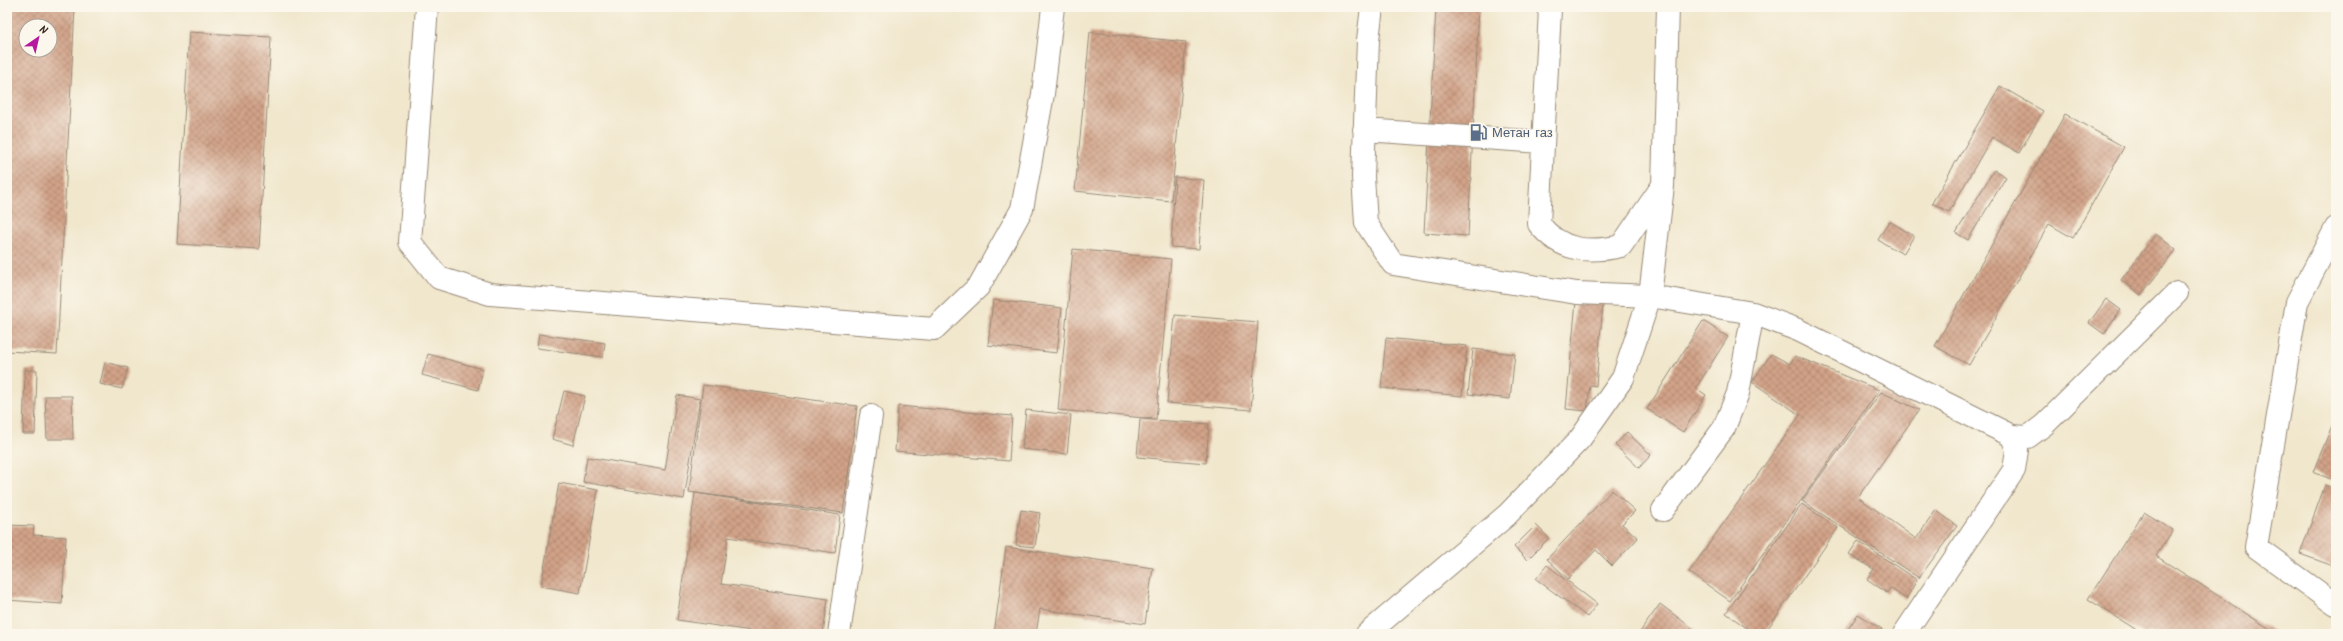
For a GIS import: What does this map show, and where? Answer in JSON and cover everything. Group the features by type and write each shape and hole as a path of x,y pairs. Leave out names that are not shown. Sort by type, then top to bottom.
{"lane":[{"path":"427,7 410,242 439,278 490,294 934,329 978,286 1022,209 1043,94 1053,7"},
{"path":"1372,7 1368,40 1364,130 1363,177 1366,223 1393,264 1577,293 1650,296 1753,312 1798,330 2012,436 2028,438 2044,425 2178,293"},
{"path":"1548,7 1550,9 1539,224 1548,237 1562,244 1595,252 1621,246 1663,186"},
{"path":"1367,634 1507,515 1580,439 1623,378 1650,296 1663,186 1668,7"},
{"path":"1364,130 1543,142"},
{"path":"2336,228 2297,302 2256,547 2336,605"},
{"path":"1663,510 1724,428 1738,393 1753,312"},
{"path":"839,634 871,416"},
{"path":"1904,634 2014,470 2017,450 2012,436"}],"building":[{"path":"7,7 75,7 57,354 7,351"},
{"path":"1436,7 1479,7 1468,236 1424,233"},
{"path":"189,32 271,37 259,249 177,244"},
{"path":"1090,32 1186,42 1171,201 1075,191"},
{"path":"2000,86 2043,111 2019,153 1992,137 1949,212 1932,203"},
{"path":"2065,114 2124,147 2073,238 2049,224 1969,365 1935,346"},
{"path":"1994,170 2006,177 1968,240 1956,233"},
{"path":"1175,177 1204,180 1199,249 1171,247"},
{"path":"1889,221 1914,236 1903,254 1878,240"},
{"path":"2156,234 2176,250 2141,295 2121,280"},
{"path":"1073,249 1171,259 1156,419 1058,410"},
{"path":"2106,299 2121,310 2104,334 2089,323"},
{"path":"993,300 1062,308 1057,353 988,345"},
{"path":"1576,301 1603,304 1596,386 1590,385 1587,411 1566,409"},
{"path":"1175,315 1258,322 1251,410 1167,403"},
{"path":"1703,321 1728,337 1696,388 1706,395 1683,432 1647,409"},
{"path":"539,334 605,343 603,357 537,348"},
{"path":"1386,338 1467,346 1462,396 1381,388"},
{"path":"1473,349 1515,354 1510,399 1468,394"},
{"path":"428,354 483,369 478,390 422,375"},
{"path":"1771,354 1790,364 1795,356 1879,390 1730,601 1689,572 1800,415 1752,382"},
{"path":"105,362 128,368 122,389 100,384"},
{"path":"25,370 37,370 35,434 23,434"},
{"path":"703,385 857,406 843,513 689,492"},
{"path":"564,391 585,396 573,445 552,439"},
{"path":"1881,392 1919,410 1858,497 1916,539 1936,510 1957,526 1919,578 1802,501"},
{"path":"677,395 700,399 684,499 583,482 587,457 665,470"},
{"path":"45,396 72,396 73,439 47,439"},
{"path":"898,406 1012,416 1009,461 895,451"},
{"path":"1026,410 1071,415 1067,454 1022,449"},
{"path":"2336,416 2336,481 2313,472"},
{"path":"1140,419 1209,424 1206,463 1137,457"},
{"path":"1627,432 1651,455 1639,468 1615,445"},
{"path":"559,483 598,490 580,593 541,586"},
{"path":"2325,485 2336,489 2336,567 2300,554"},
{"path":"1612,490 1635,511 1622,524 1638,538 1612,566 1596,550 1568,579 1547,559"},
{"path":"695,493 840,515 835,553 728,537 721,584 828,599 823,634 772,634 677,620"},
{"path":"1802,504 1838,528 1764,634 1755,634 1726,613"},
{"path":"1021,510 1040,513 1035,547 1016,545"},
{"path":"2144,512 2173,530 2156,556 2278,634 2143,634 2088,599"},
{"path":"7,525 34,526 33,535 66,537 62,604 7,600 9,575 7,575"},
{"path":"1536,525 1549,538 1527,560 1514,547"},
{"path":"1858,541 1917,580 1906,599 1890,588 1887,593 1867,579 1873,569 1849,554"},
{"path":"1006,547 1153,568 1145,624 1040,609 1036,634 994,634"},
{"path":"1547,565 1597,604 1587,617 1536,579"},
{"path":"1660,604 1700,634 1644,634 1640,632"},
{"path":"1858,614 1882,629 1879,634 1845,634"}],"place":[{"name":"Метан газ","path":"1479,132"}]}
